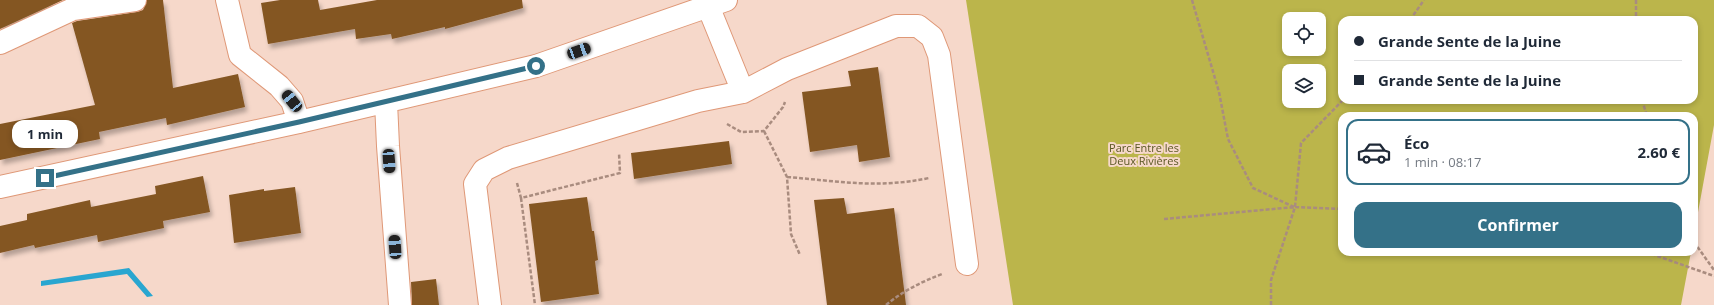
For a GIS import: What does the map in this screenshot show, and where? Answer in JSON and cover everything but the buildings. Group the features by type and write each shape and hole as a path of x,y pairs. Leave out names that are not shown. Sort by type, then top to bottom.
{"street":[{"path":"0,43 73,9 135,0"},
{"path":"227,0 240,55 279,86 292,101 299,122"},
{"path":"0,187 299,122 536,66 717,3 743,92"},
{"path":"490,305 475,184 484,170 508,158 698,101 743,92 787,69 896,26 918,26 932,37 939,55 967,264"},
{"path":"386,102 388,154 400,305"}],"path":[{"path":"1192,0 1219,92 1228,139 1254,188 1295,207"},
{"path":"1413,16 1424,0"},
{"path":"1636,0 1636,16"},
{"path":"720,120 742,132 764,131 783,107 790,85 787,69"},
{"path":"1271,305 1271,280 1295,207 1301,143 1339,104"},
{"path":"764,131 787,177 791,234 800,255"},
{"path":"521,198 620,174 619,145"},
{"path":"484,170 495,182 515,176 521,198 535,305"},
{"path":"787,177 831,182 903,184 955,172"},
{"path":"1164,219 1295,207 1338,209"},
{"path":"1698,248 1714,270"},
{"path":"1657,256 1714,276"},
{"path":"886,305 901,293 921,282 967,264"}],"green space":[{"name":"Parc Entre les Deux Rivières","path":"966,0 1714,0 1714,125 1698,212 1698,112 1338,112 1338,256 1690,256 1681,305 1013,305"}],"water":[{"path":"129,268 153,296 147,297 127,274 41,286 41,281"}],"route":[{"path":"45,178 299,122 536,66"}]}
